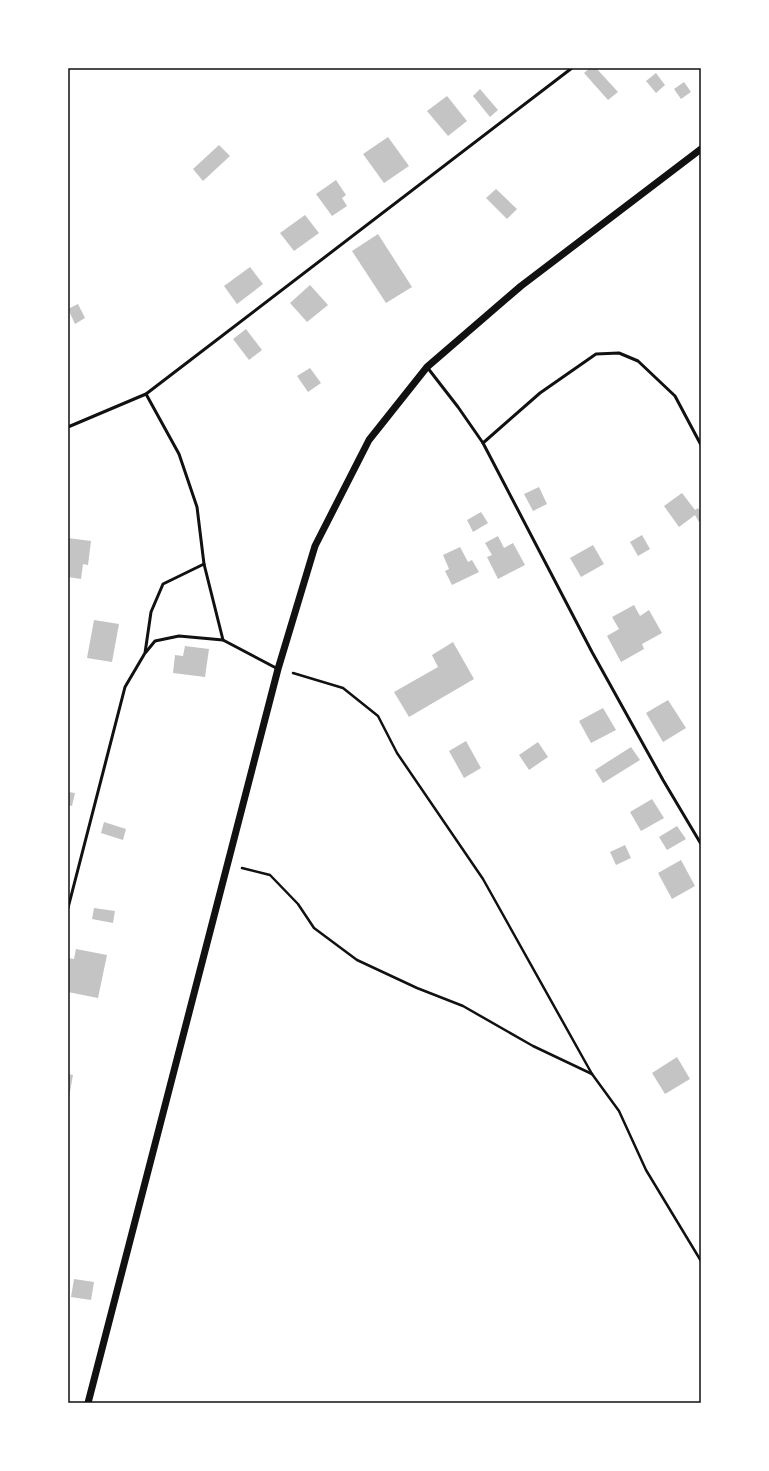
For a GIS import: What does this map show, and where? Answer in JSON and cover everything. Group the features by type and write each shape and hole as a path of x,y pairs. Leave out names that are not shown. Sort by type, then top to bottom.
{"street":[{"path":"88,1403 278,669 315,546 369,440 427,368 521,286 701,149"}],"lane":[{"path":"68,427 146,394 572,68"},
{"path":"483,443 540,393 596,354 619,353 638,361 675,396 701,445"},
{"path":"427,368 458,407 483,443 592,652 663,780 701,844"},
{"path":"146,394 179,454 196,507 204,564 223,640"},
{"path":"145,654 151,612 163,584 204,564"},
{"path":"68,908 125,687 145,654 155,641 179,636 223,640 278,669"}],"path":[{"path":"278,669 342,688 378,716 397,753 483,879 592,1074 619,1111 646,1170 701,1261"},
{"path":"228,865 270,874 298,904 314,928 357,960 417,988 463,1006 533,1046 592,1074"}],"building":[{"path":"590,68 596,68 618,92 608,100 584,73"},
{"path":"656,73 665,85 656,93 646,81"},
{"path":"684,82 691,92 681,99 674,89"},
{"path":"480,89 498,110 490,117 473,96"},
{"path":"447,96 467,121 448,136 427,111"},
{"path":"388,137 409,166 384,183 363,154"},
{"path":"219,145 230,156 203,181 193,169"},
{"path":"336,180 346,195 342,198 347,206 332,216 316,194"},
{"path":"496,189 517,209 507,219 486,198"},
{"path":"305,215 319,233 294,251 280,233"},
{"path":"378,234 412,287 386,303 352,251"},
{"path":"250,267 263,284 237,304 224,286"},
{"path":"310,285 328,305 307,322 290,303"},
{"path":"78,304 85,318 75,324 68,309"},
{"path":"246,329 262,350 249,360 233,339"},
{"path":"310,368 321,383 308,392 297,376"},
{"path":"539,487 547,504 533,511 524,494"},
{"path":"682,493 695,510 698,508 701,512 701,520 699,522 695,515 679,527 664,506"},
{"path":"481,512 488,523 473,532 467,520"},
{"path":"642,535 650,549 638,556 630,542"},
{"path":"498,536 504,548 513,543 525,565 498,579 487,557 492,555 485,543"},
{"path":"68,538 91,541 88,565 83,564 81,579 68,577"},
{"path":"593,545 604,564 581,577 570,558"},
{"path":"460,547 468,562 472,560 479,572 452,585 445,571 449,569 443,555"},
{"path":"634,605 640,616 649,610 662,633 642,644 644,649 621,662 607,636 619,629 612,617"},
{"path":"94,620 119,624 112,662 87,658"},
{"path":"453,642 474,679 409,717 394,692 438,667 432,655"},
{"path":"185,646 209,649 205,677 173,673 175,655 183,656"},
{"path":"668,700 686,728 663,742 646,713"},
{"path":"603,708 616,730 591,743 579,721"},
{"path":"466,741 481,768 464,778 449,751"},
{"path":"538,742 548,757 529,770 519,755"},
{"path":"631,747 640,760 603,783 595,770"},
{"path":"68,792 75,793 72,806 68,805"},
{"path":"652,799 664,818 641,831 630,812"},
{"path":"104,822 126,829 123,840 101,833"},
{"path":"677,826 686,839 667,850 659,837"},
{"path":"625,845 631,858 616,865 610,852"},
{"path":"681,860 695,886 672,899 658,873"},
{"path":"94,908 115,911 113,923 92,919"},
{"path":"76,949 107,955 98,998 68,992 68,958 74,959"},
{"path":"677,1057 690,1079 665,1094 652,1073"},
{"path":"68,1074 73,1075 69,1097 68,1097"},
{"path":"74,1279 94,1282 91,1300 71,1297"}]}
